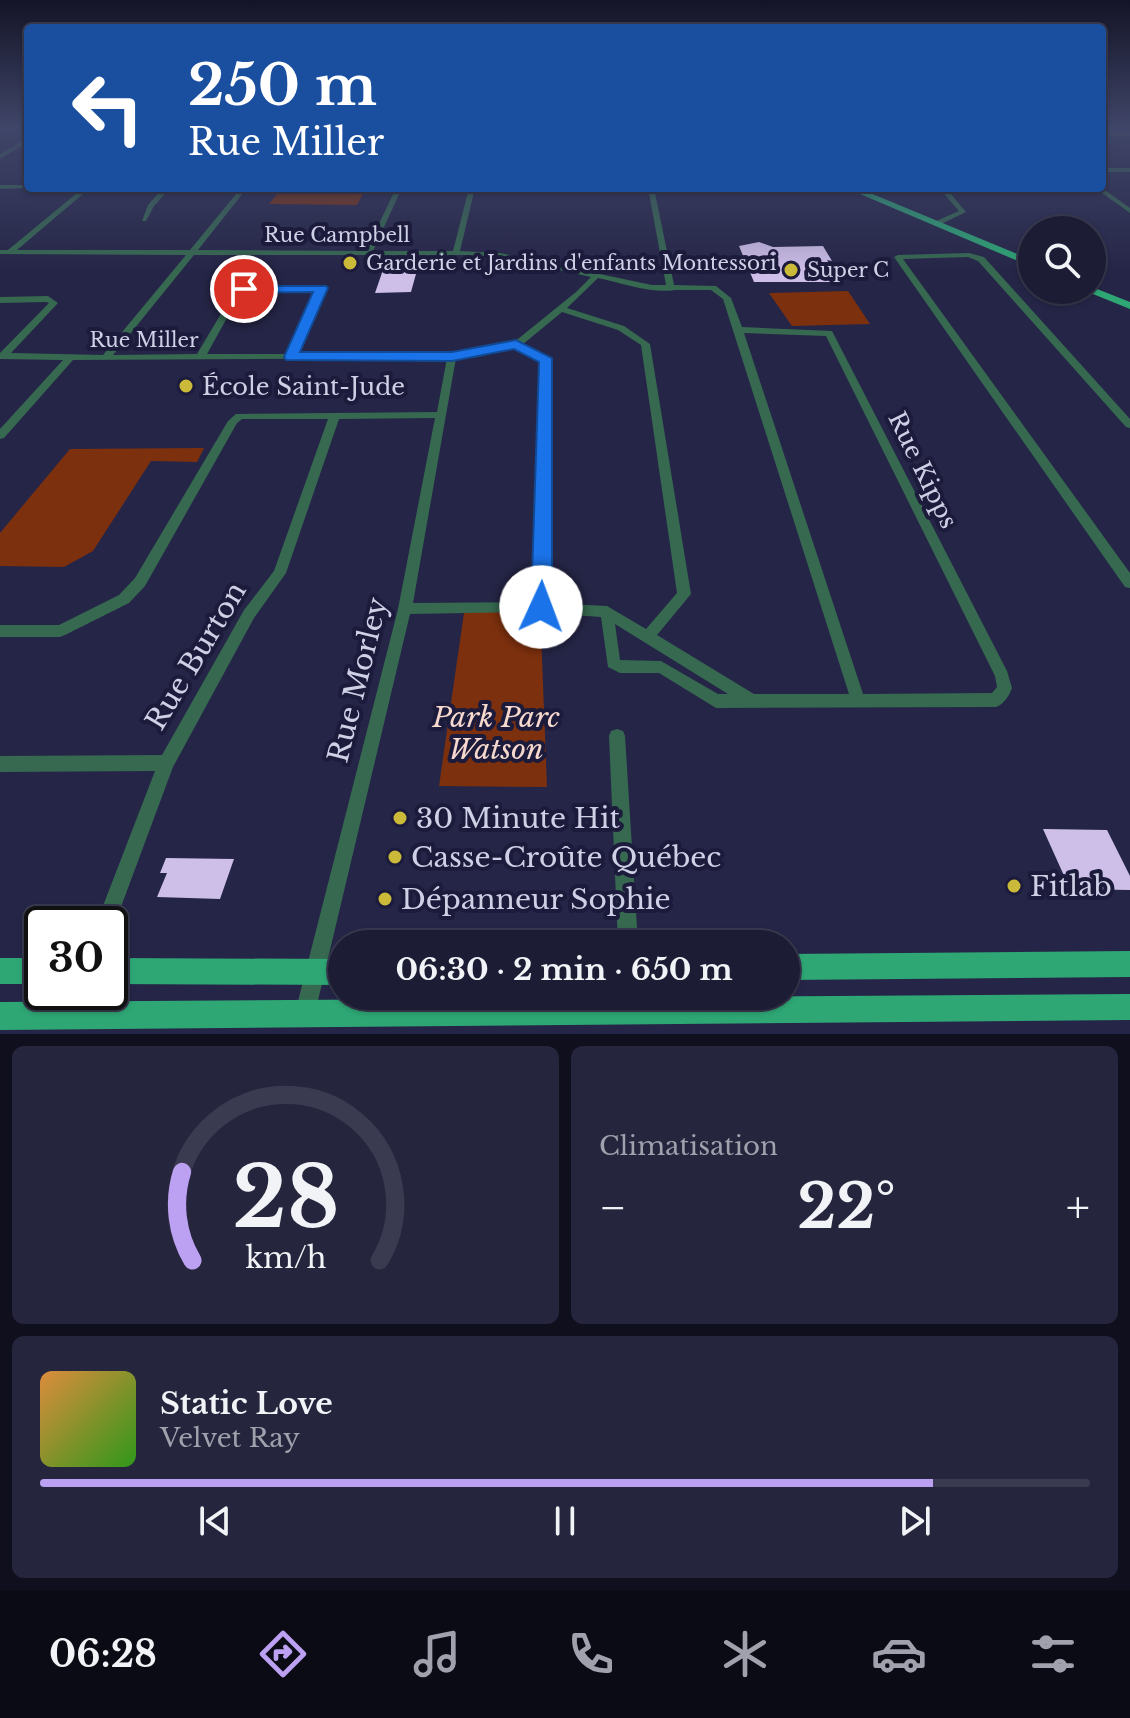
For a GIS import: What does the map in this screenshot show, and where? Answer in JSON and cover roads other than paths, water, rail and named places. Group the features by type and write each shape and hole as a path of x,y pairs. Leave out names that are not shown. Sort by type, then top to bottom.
{"main road":[{"path":"860,192 1018,258"},
{"path":"881,192 1018,248"},
{"path":"1106,285 1130,294"},
{"path":"1106,296 1130,306"},
{"path":"800,967 1130,964"},
{"path":"0,971 24,971"},
{"path":"128,971 328,972"},
{"path":"800,1006 941,1009 1130,1007"},
{"path":"0,1016 403,1010"}],"street":[{"path":"0,187 24,187"},
{"path":"10,252 82,192"},
{"path":"144,220 151,205 163,192"},
{"path":"106,358 241,192"},
{"path":"368,254 397,192"},
{"path":"456,253 471,192"},
{"path":"652,192 671,289"},
{"path":"937,224 959,216 963,210 946,192"},
{"path":"1104,192 1130,211"},
{"name":"Rue Campbell","path":"0,252 500,255 671,289 713,288 727,298 739,330 858,700"},
{"path":"1130,425 976,257 898,257 1130,583"},
{"name":"Rue Miller","path":"2,356 452,357 516,345 596,276"},
{"path":"200,358 235,297 244,289 321,288 291,357"},
{"path":"0,300 48,299 54,303 2,356"},
{"path":"561,309 621,328 645,344 684,594 649,635"},
{"name":"Rue Kipps","path":"739,330 824,331 834,340 1002,676 1005,688 1002,696 989,700 858,700"},
{"path":"516,345 547,361 541,607"},
{"name":"Rue Morley","path":"305,1013 405,609 452,357"},
{"path":"0,436 70,358"},
{"path":"0,631 60,631 124,599 140,582 233,421 240,416 441,415"},
{"name":"Rue Burton","path":"112,906 166,763 249,614 280,573 334,417"},
{"path":"405,609 541,607 607,612 751,700"},
{"path":"607,612 613,663 620,667 661,667 716,701 858,700"},
{"path":"617,736 627,930"},
{"path":"0,764 166,763"},
{"path":"66,1017 69,1010"}],"place":[{"name":"Garderie et Jardins d'enfants Montessori","path":"350,263"},
{"name":"Super C","path":"791,270"},
{"name":"École Saint-Jude","path":"186,386"},
{"name":"30 Minute Hit","path":"400,818"},
{"name":"Casse-Croûte Québec","path":"395,857"},
{"name":"Fitlab","path":"1014,886"},
{"name":"Dépanneur Sophie","path":"385,899"}],"park label":[{"name":"Park Parc Watson","path":"496,733"}]}
